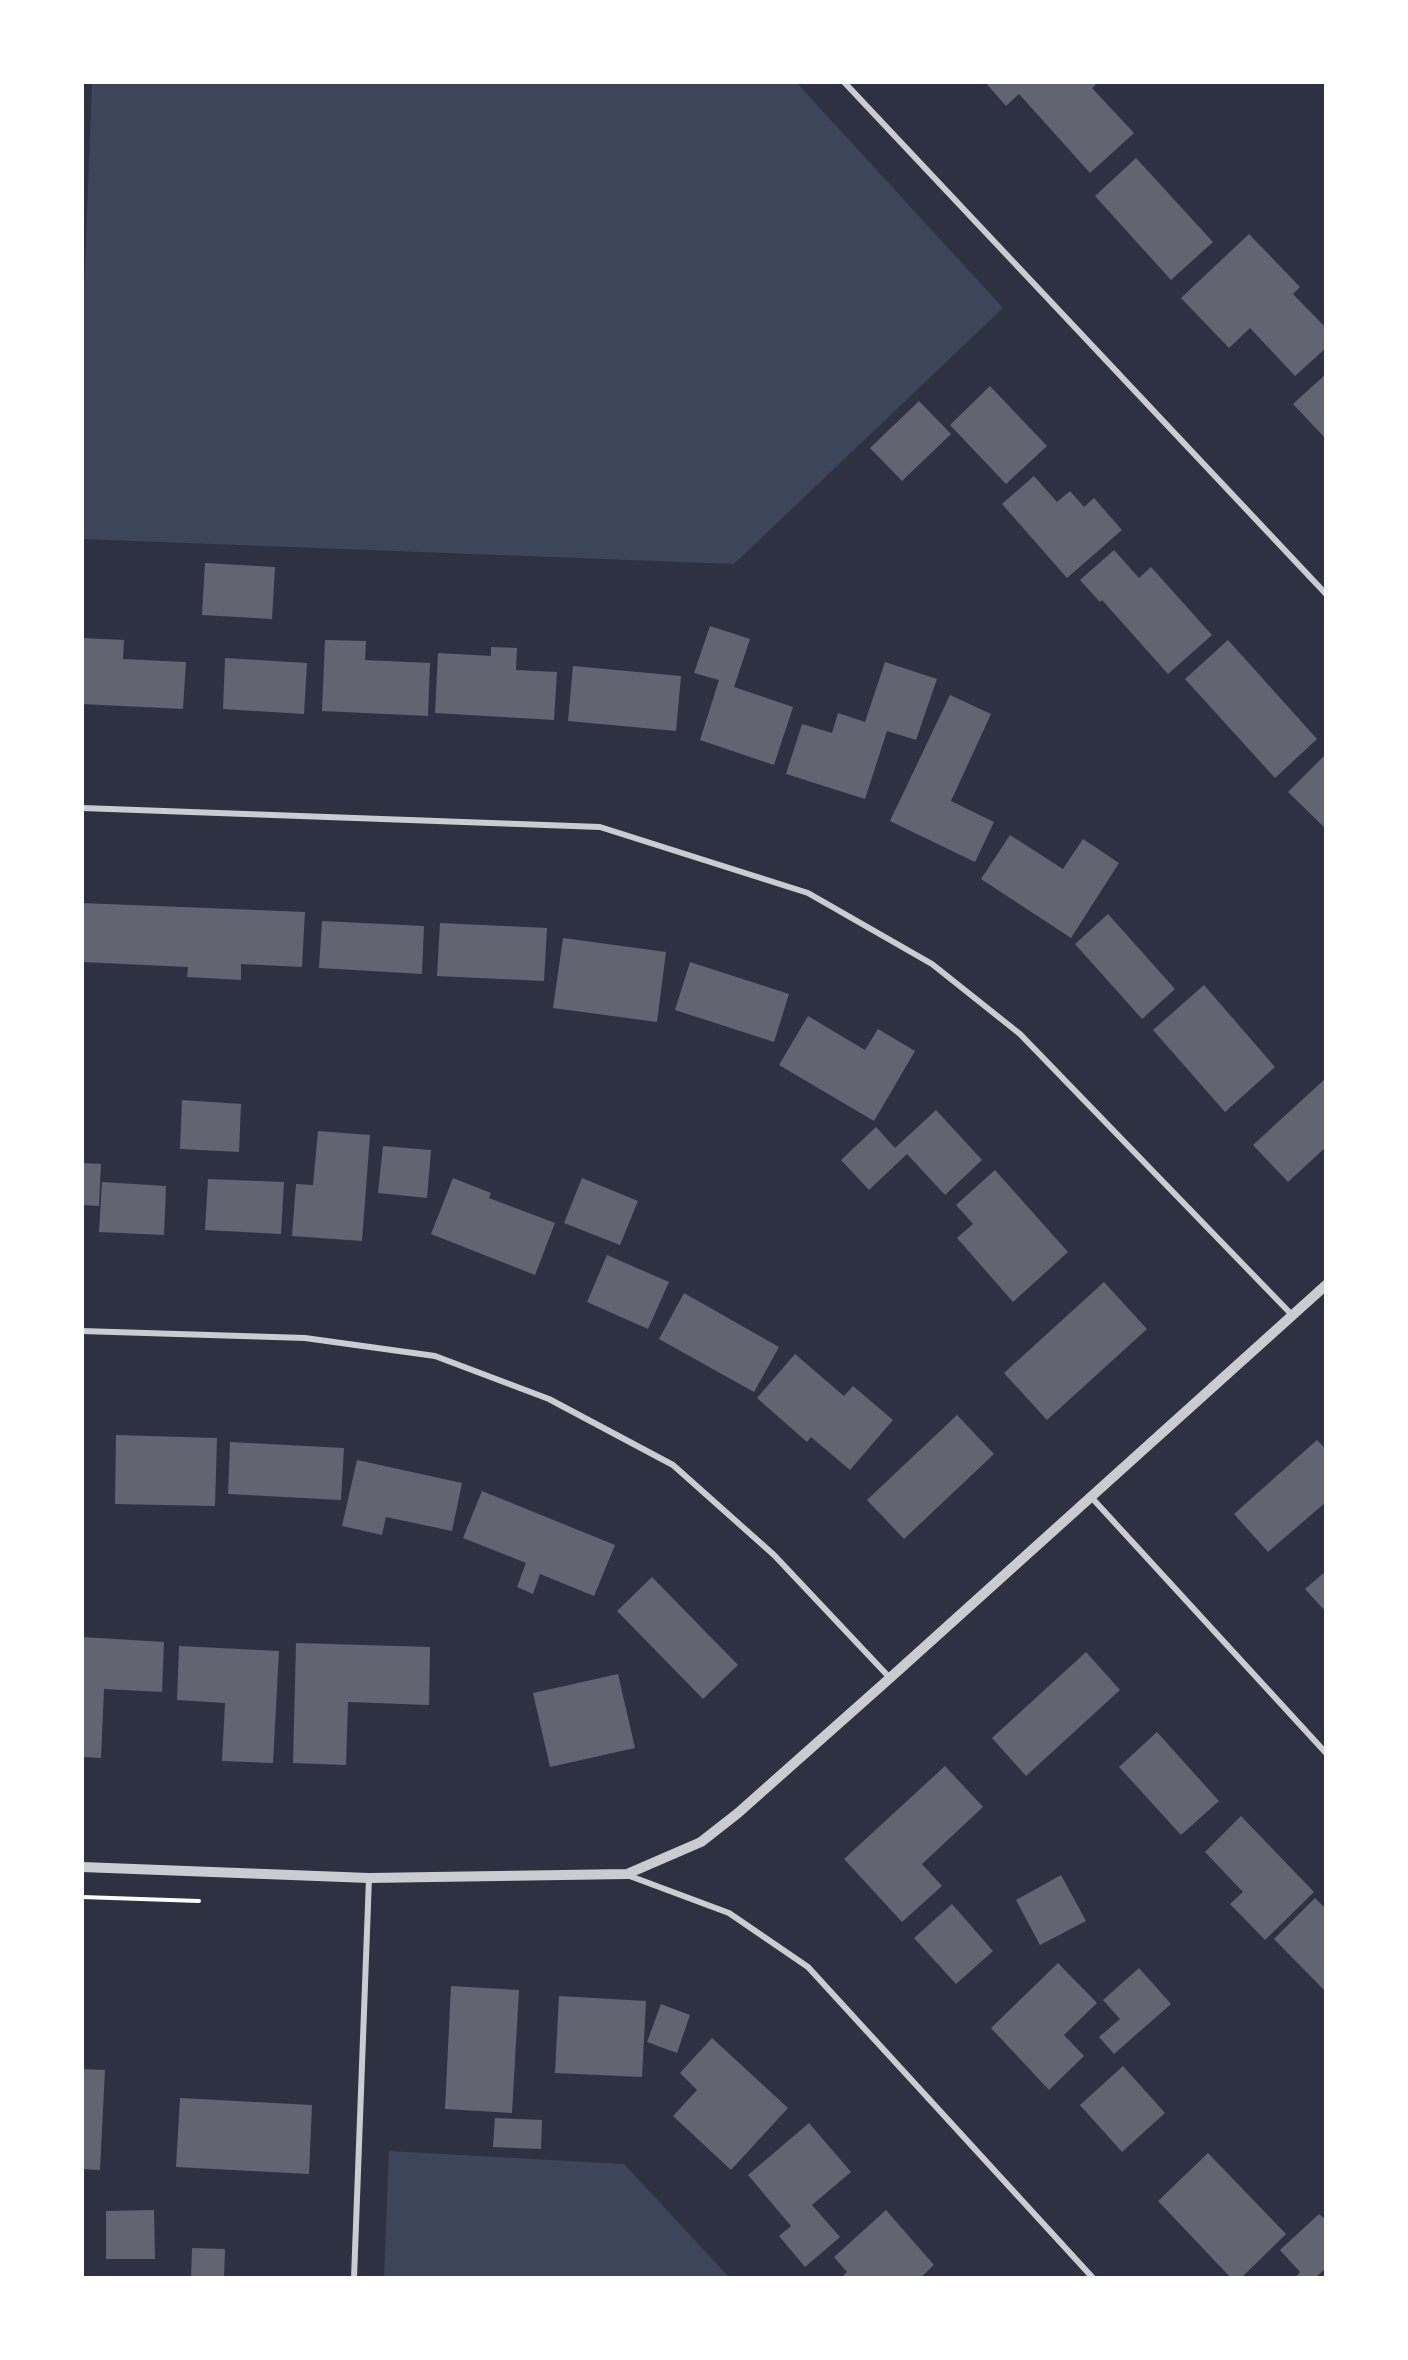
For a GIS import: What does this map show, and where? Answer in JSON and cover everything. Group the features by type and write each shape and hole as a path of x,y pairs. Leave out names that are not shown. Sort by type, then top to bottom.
{"street":[{"path":"844,82 1326,594"},
{"path":"82,808 600,827 808,893 932,964 1020,1034 1293,1316"},
{"path":"627,1875 701,1842 738,1813 1092,1498 1326,1285"},
{"path":"82,1330 305,1338 435,1356 549,1399 672,1465 774,1555 890,1678"},
{"path":"1092,1498 1326,1753"},
{"path":"82,1867 369,1878 627,1875 729,1913 808,1967 1093,2277"},
{"path":"354,2277 369,1878"}],"path":[{"path":"82,1897 199,1901"}],"shaded area":[{"path":"92,82 797,83 1003,308 734,564 83,539 83,316"},
{"path":"389,2151 624,2164 729,2277 384,2277"}],"building":[{"path":"985,82 1098,82 1092,88 1134,133 1090,173 1019,94 1006,106"},
{"path":"1136,158 1213,242 1171,280 1095,196"},
{"path":"1249,234 1300,287 1293,294 1326,328 1326,348 1295,376 1250,328 1229,348 1181,298"},
{"path":"1326,374 1326,439 1293,404"},
{"path":"990,386 1047,446 1006,484 950,425"},
{"path":"919,401 951,434 902,481 870,448"},
{"path":"1034,476 1057,502 1070,491 1084,507 1094,498 1122,530 1067,578 1002,504"},
{"path":"1114,550 1139,578 1151,567 1212,635 1168,674 1102,600 1100,602 1080,580"},
{"path":"205,563 275,567 272,619 202,615"},
{"path":"710,626 750,639 734,687 793,707 774,765 700,740 719,680 694,673"},
{"path":"82,638 124,640 123,659 186,662 183,709 82,704"},
{"path":"325,640 366,641 365,660 430,663 428,716 322,711"},
{"path":"1228,640 1317,739 1275,778 1185,679"},
{"path":"491,647 517,648 516,670 557,672 554,720 435,713 438,653 491,656"},
{"path":"225,658 307,663 304,714 223,709"},
{"path":"885,662 937,679 916,740 887,731 865,799 786,774 802,724 832,733 838,713 865,722"},
{"path":"573,666 681,676 676,731 568,721"},
{"path":"950,695 991,714 951,801 994,822 975,862 890,821"},
{"path":"1326,754 1326,829 1288,792"},
{"path":"1010,835 1063,869 1083,839 1119,863 1071,938 981,879"},
{"path":"82,903 305,912 302,967 241,964 241,980 187,977 188,967 82,962"},
{"path":"1108,914 1175,989 1142,1019 1075,944"},
{"path":"322,921 424,926 422,974 319,968"},
{"path":"440,923 547,928 544,981 437,976"},
{"path":"563,938 666,952 657,1022 553,1008"},
{"path":"690,962 789,994 774,1042 675,1010"},
{"path":"1204,985 1275,1067 1225,1112 1153,1030"},
{"path":"808,1016 865,1050 878,1029 915,1051 874,1121 779,1065"},
{"path":"1326,1078 1326,1147 1288,1182 1253,1145"},
{"path":"182,1100 241,1104 239,1152 180,1149"},
{"path":"936,1110 982,1160 945,1195 907,1154 869,1190 841,1160 876,1127 895,1148"},
{"path":"318,1131 370,1135 362,1241 292,1236 296,1184 313,1185"},
{"path":"383,1146 431,1150 427,1198 378,1193"},
{"path":"82,1163 101,1164 99,1206 82,1205"},
{"path":"995,1170 1068,1252 1013,1302 957,1238 973,1224 956,1205"},
{"path":"453,1178 491,1193 489,1198 555,1223 535,1275 431,1234"},
{"path":"582,1178 638,1201 620,1245 564,1223"},
{"path":"208,1179 284,1182 281,1234 205,1230"},
{"path":"102,1182 166,1186 164,1235 99,1232"},
{"path":"607,1255 669,1282 648,1329 587,1302"},
{"path":"1104,1282 1147,1329 1047,1420 1004,1373"},
{"path":"684,1293 779,1347 754,1392 659,1339"},
{"path":"795,1354 844,1396 853,1386 893,1420 850,1470 811,1437 807,1442 757,1398"},
{"path":"957,1415 994,1454 904,1539 867,1500"},
{"path":"116,1435 217,1438 215,1506 115,1504"},
{"path":"1317,1440 1326,1449 1326,1502 1268,1552 1234,1514"},
{"path":"230,1442 344,1448 341,1500 228,1494"},
{"path":"357,1460 462,1483 452,1531 386,1517 382,1535 342,1526"},
{"path":"482,1491 615,1545 594,1596 540,1574 533,1594 517,1587 526,1563 463,1538"},
{"path":"1326,1571 1326,1612 1305,1589"},
{"path":"652,1577 738,1665 703,1699 617,1611"},
{"path":"82,1637 164,1642 162,1692 104,1689 101,1758 82,1757"},
{"path":"296,1643 430,1647 429,1705 348,1702 346,1765 293,1763"},
{"path":"179,1646 279,1651 273,1763 222,1761 225,1703 177,1700"},
{"path":"1086,1652 1120,1690 1026,1776 992,1738"},
{"path":"618,1674 635,1748 550,1767 533,1693"},
{"path":"1157,1732 1219,1801 1181,1835 1119,1767"},
{"path":"945,1766 983,1807 922,1864 942,1886 902,1922 844,1859"},
{"path":"1241,1816 1314,1892 1265,1940 1230,1904 1243,1892 1205,1852"},
{"path":"1061,1875 1086,1921 1040,1945 1016,1900"},
{"path":"1315,1898 1326,1909 1326,1992 1274,1939"},
{"path":"952,1904 993,1951 956,1984 914,1938"},
{"path":"1058,1963 1097,2003 1064,2035 1084,2056 1049,2090 991,2028"},
{"path":"1139,1968 1171,2004 1114,2054 1099,2037 1120,2019 1103,2000"},
{"path":"451,1986 519,1990 512,2113 445,2109"},
{"path":"559,1996 646,2001 642,2077 555,2073"},
{"path":"661,2004 690,2015 677,2053 647,2042"},
{"path":"712,2038 788,2108 731,2170 673,2116 697,2090 680,2073"},
{"path":"1123,2066 1165,2113 1122,2152 1080,2105"},
{"path":"82,2069 105,2070 100,2170 82,2169"},
{"path":"180,2098 312,2105 309,2174 176,2167"},
{"path":"495,2118 542,2120 541,2149 493,2147"},
{"path":"809,2123 851,2172 812,2205 840,2237 805,2267 779,2236 791,2226 748,2175"},
{"path":"1208,2153 1286,2234 1241,2278 1231,2278 1158,2201"},
{"path":"154,2210 155,2259 106,2259 106,2211"},
{"path":"886,2210 934,2265 920,2278 841,2278 847,2272 834,2257"},
{"path":"1319,2214 1326,2220 1326,2268 1315,2278 1295,2278 1300,2272 1280,2250"},
{"path":"192,2248 225,2249 224,2278 191,2278"}]}
